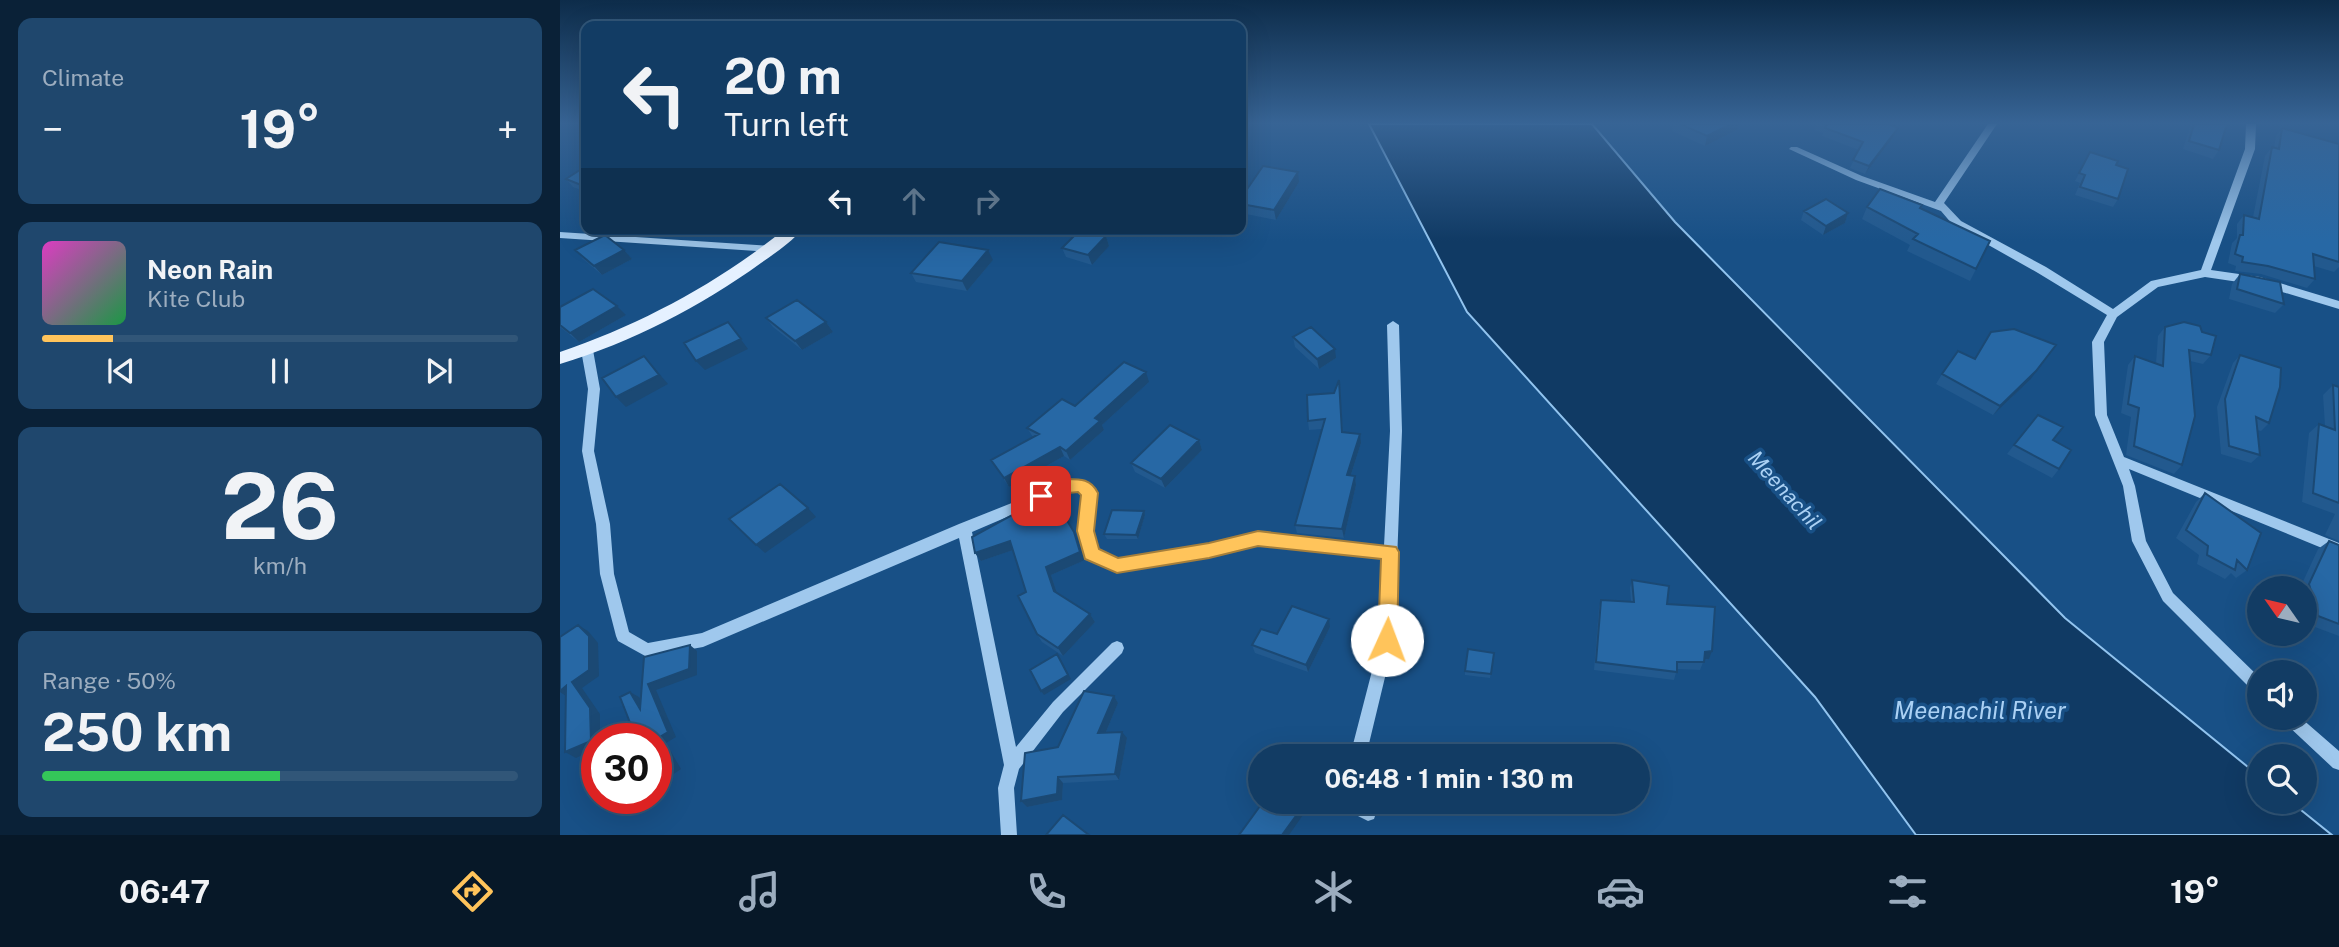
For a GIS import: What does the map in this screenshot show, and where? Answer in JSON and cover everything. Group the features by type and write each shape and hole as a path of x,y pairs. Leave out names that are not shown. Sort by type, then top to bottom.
{"main road":[{"path":"560,358 626,334 772,249 788,235"}],"street":[{"path":"1825,163 1945,210"},
{"path":"1966,163 1939,202 1957,223 2042,270 2113,314"},
{"path":"2205,273 2245,163"},
{"path":"560,235 772,249"},
{"path":"2247,675 2168,597 2139,541 2129,486 2101,415 2098,342 2113,314 2155,284 2205,273 2260,281 2339,305"},
{"path":"1361,744 1387,640 1396,431 1393,325"},
{"path":"587,350 594,389 588,451 603,524 607,574 623,636 648,650 703,640 1067,486 1082,485 1090,493 1086,531 1091,554 1117,566 1209,551 1258,538 1390,552"},
{"path":"2119,460 2339,549"},
{"path":"964,528 1012,765"},
{"path":"1009,835 1006,788 1012,765 1058,707 1117,648"},
{"path":"2303,730 2339,762"}],"water":[{"name":"Meenachil River","path":"1389,163 1625,163 1675,222 2065,618 2247,766 2247,814 2306,814 2332,835 1916,835 1815,697 1467,312"}],"building":[{"path":"2084,163 2117,163 2116,165 2128,169 2118,199 2080,187 2085,175 2079,173"},
{"path":"2269,163 2339,163 2339,262 2313,254 2315,279 2242,262 2243,257 2235,254 2240,235 2243,235 2244,215 2259,219"},
{"path":"1263,166 1298,172 1274,210 1246,205 1246,191"},
{"path":"581,169 581,185 566,179"},
{"path":"1880,189 1922,205 1920,208 1990,241 1976,269 1913,239 1918,234 1867,207"},
{"path":"1826,199 1848,213 1826,226 1804,211"},
{"path":"605,235 624,250 594,266 575,250"},
{"path":"1075,235 1106,236 1088,255 1062,248"},
{"path":"939,242 988,250 962,281 911,273"},
{"path":"2240,274 2280,282 2284,304 2237,289"},
{"path":"593,289 617,306 570,333 560,325 560,307"},
{"path":"797,300 826,322 795,341 766,318"},
{"path":"728,322 741,339 696,361 684,343"},
{"path":"2184,322 2200,326 2202,332 2216,336 2211,355 2189,350 2195,416 2182,465 2134,446 2139,408 2128,404 2135,356 2163,366 2165,327"},
{"path":"1311,327 1335,349 1317,359 1293,337"},
{"path":"2014,329 2056,345 2036,371 2000,406 1942,374 1958,351 1975,359 1991,332"},
{"path":"2240,355 2281,368 2280,387 2269,423 2256,417 2260,455 2229,446 2225,399"},
{"path":"644,356 659,375 616,397 602,378"},
{"path":"1124,362 1146,372 1095,418 1100,421 1066,451 1060,447 1004,478 991,460 1039,434 1027,428 1062,399 1075,406"},
{"path":"1339,380 1342,432 1360,434 1347,475 1355,476 1342,529 1295,525 1325,419 1308,421 1307,395 1334,393"},
{"path":"2333,385 2339,387 2339,503 2313,493 2319,424 2335,430"},
{"path":"2038,415 2063,427 2053,440 2071,450 2059,469 2014,445"},
{"path":"1170,425 1199,440 1161,479 1131,463"},
{"path":"780,484 808,508 756,545 729,519"},
{"path":"2205,493 2261,533 2247,570 2237,560 2235,570 2207,555 2208,546 2186,530"},
{"path":"1051,494 1074,532 1080,552 1046,567 1054,591 1090,614 1058,648 1037,634 1018,596 1026,592 1010,541 975,553 972,537"},
{"path":"1112,510 1144,511 1136,535 1104,534"},
{"path":"2329,541 2339,545 2339,624 2318,616 2317,576 2313,576"},
{"path":"1632,580 1669,586 1667,604 1715,607 1712,651 1705,652 1704,662 1677,662 1677,672 1596,662 1601,600 1634,602"},
{"path":"1292,606 1329,619 1306,665 1252,645 1261,629 1277,634"},
{"path":"578,625 589,636 589,670 572,682 590,708 590,723 581,723 581,745 565,752 566,686 560,691 560,637"},
{"path":"690,645 689,669 648,684 664,723 630,723 620,697 630,692 640,709 644,657"},
{"path":"1468,649 1494,653 1491,674 1465,671"},
{"path":"1057,654 1068,675 1041,691 1030,670"},
{"path":"1084,691 1114,696 1098,733 1122,732 1115,774 1058,777 1057,794 1021,801 1025,753 1058,747"},
{"path":"1254,814 1297,814 1282,835 1239,835"},
{"path":"1063,815 1089,835 1046,835"}],"route":[{"path":"1041,496 1067,486 1082,485 1090,493 1086,531 1091,554 1117,566 1209,551 1258,538 1331,548 1390,552 1387,640"}],"water label":[{"name":"Meenachil","path":"1785,490"}]}
